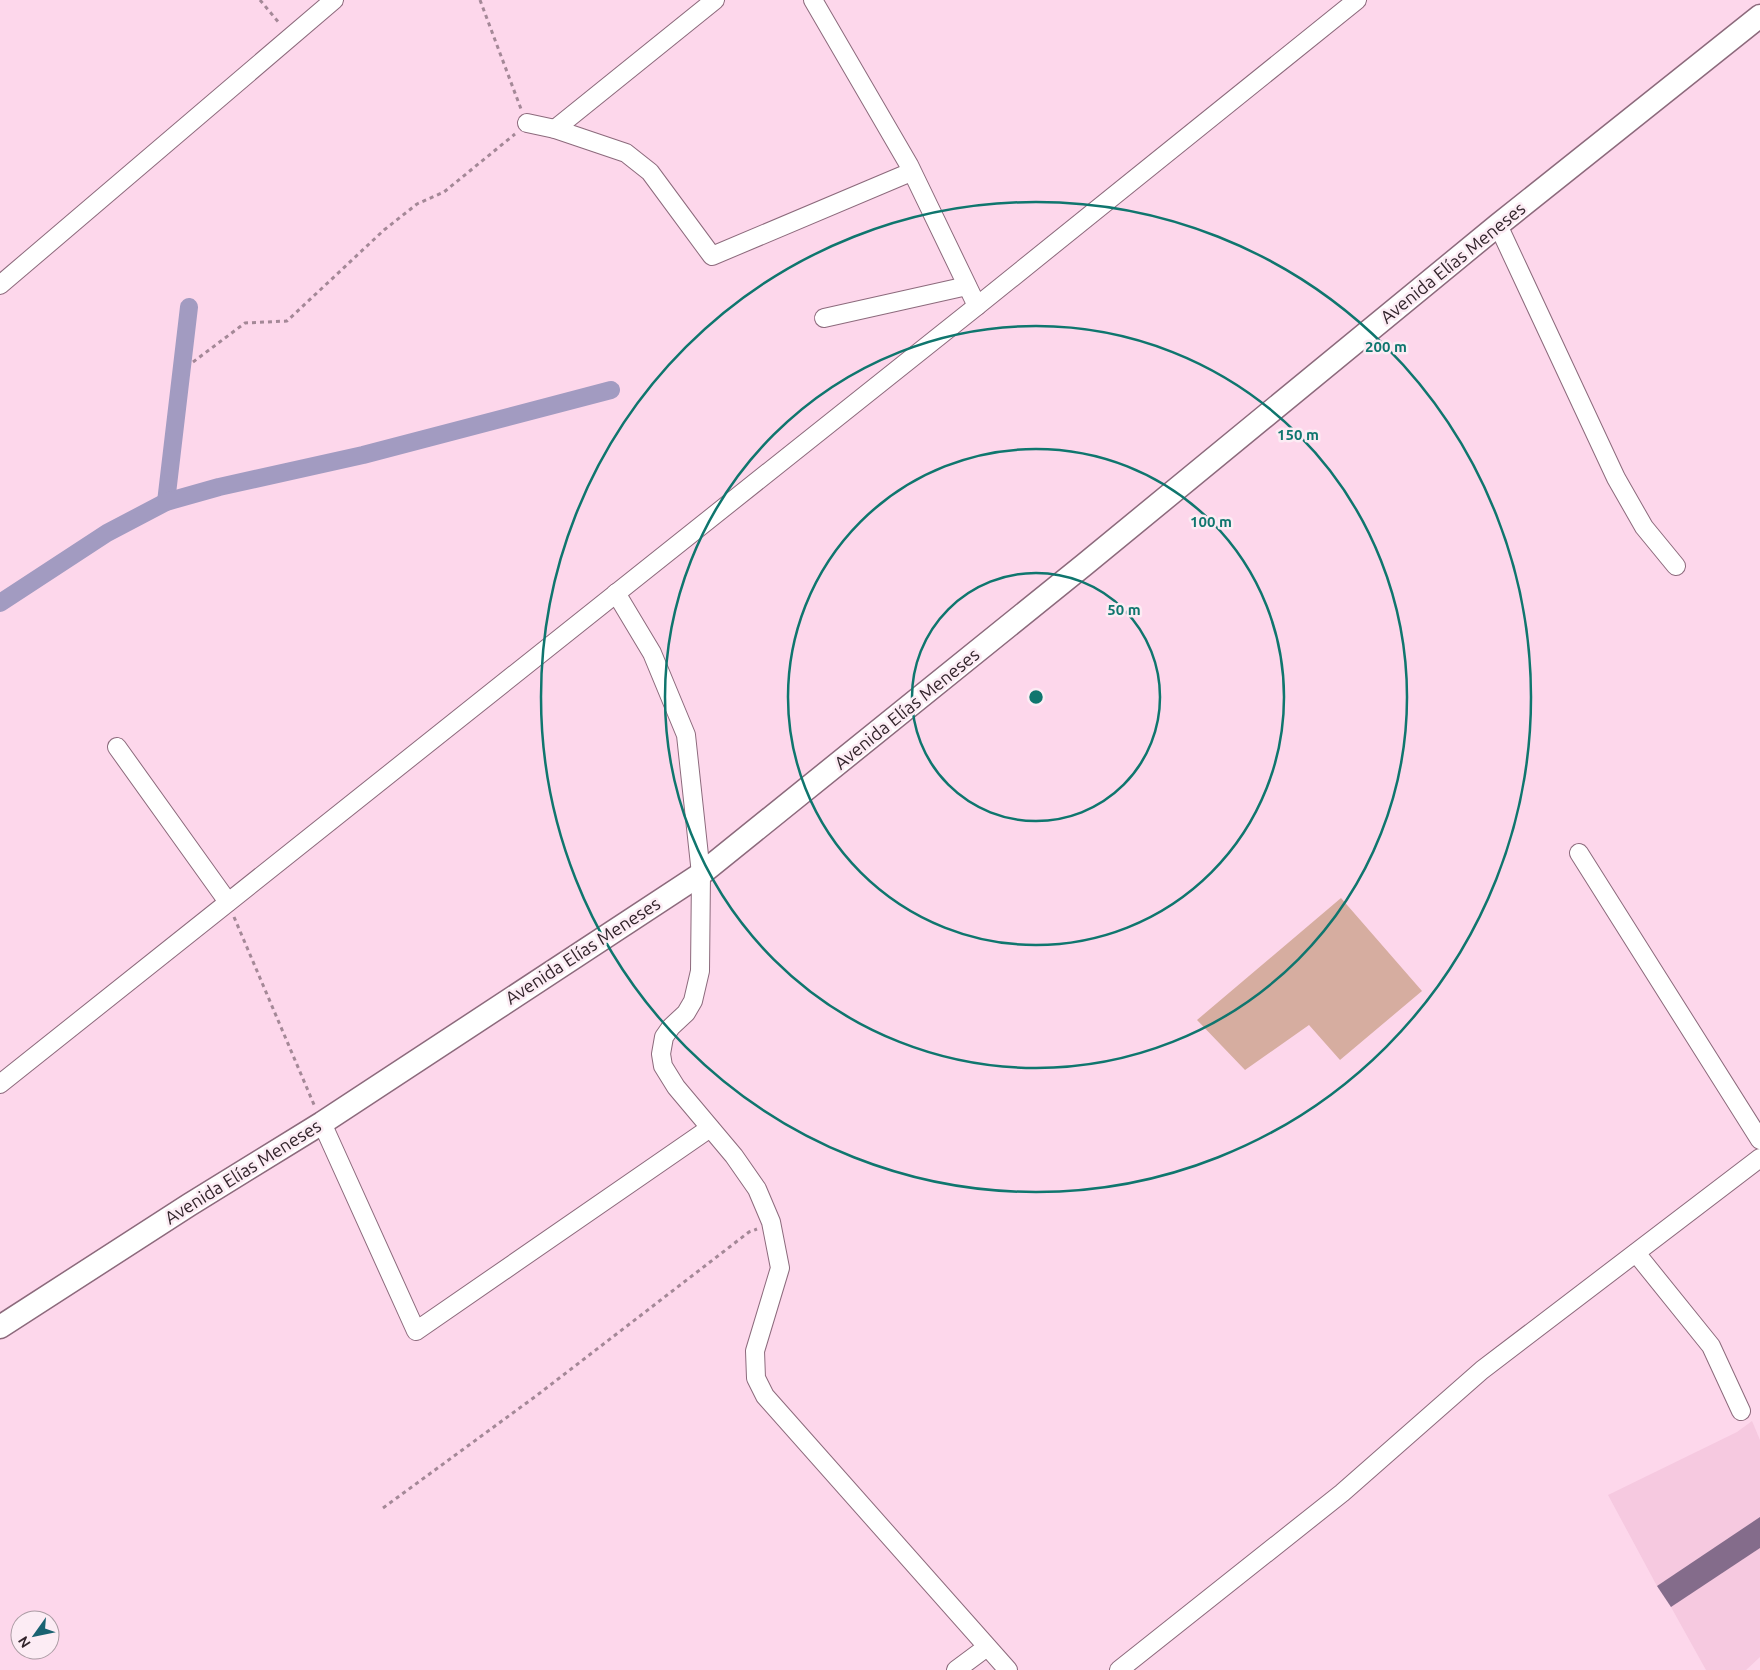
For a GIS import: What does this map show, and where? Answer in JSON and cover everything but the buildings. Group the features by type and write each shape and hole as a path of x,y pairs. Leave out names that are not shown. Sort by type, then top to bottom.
{"main road":[{"name":"Avenida Elías Meneses","path":"0,1327 189,1205 322,1123 701,874 1084,566 1498,225 1760,16"}],"street":[{"path":"0,285 334,0"},
{"path":"555,129 715,0"},
{"path":"813,0 911,172 977,306"},
{"path":"0,1084 977,306 1357,0"},
{"path":"527,124 555,129 626,153 650,172 712,256 911,172"},
{"path":"1498,225 1616,478 1644,527 1676,566"},
{"path":"824,318 967,286"},
{"path":"616,593 652,653 686,736 701,874 700,971 693,1002 686,1013 671,1027 664,1037 661,1054 663,1066 676,1087 734,1156 757,1189 771,1222 780,1268 755,1351 756,1378 765,1396 1008,1670"},
{"path":"117,746 228,902"},
{"path":"1579,853 1760,1140"},
{"path":"322,1123 416,1330 710,1128"},
{"path":"1119,1670 1342,1493 1482,1370 1760,1158"},
{"path":"1636,1253 1711,1346 1741,1412"},
{"path":"956,1670 988,1647"}],"path":[{"path":"260,0 290,36"},
{"path":"193,362 245,323 287,321 384,230 416,204 444,192 527,124 480,0"},
{"path":"228,902 322,1123"},
{"path":"383,1508 536,1396 749,1232 771,1222"}],"shaded area":[{"path":"1341,898 1422,991 1340,1060 1309,1025 1245,1070 1197,1020"},
{"path":"1752,1421 1760,1440 1760,1657 1746,1670 1706,1670 1671,1607 1657,1586 1608,1495 1737,1432"}],"waterway":[{"path":"166,502 189,307"},
{"path":"0,603 107,533 166,502 219,487 363,455 611,390"}]}
